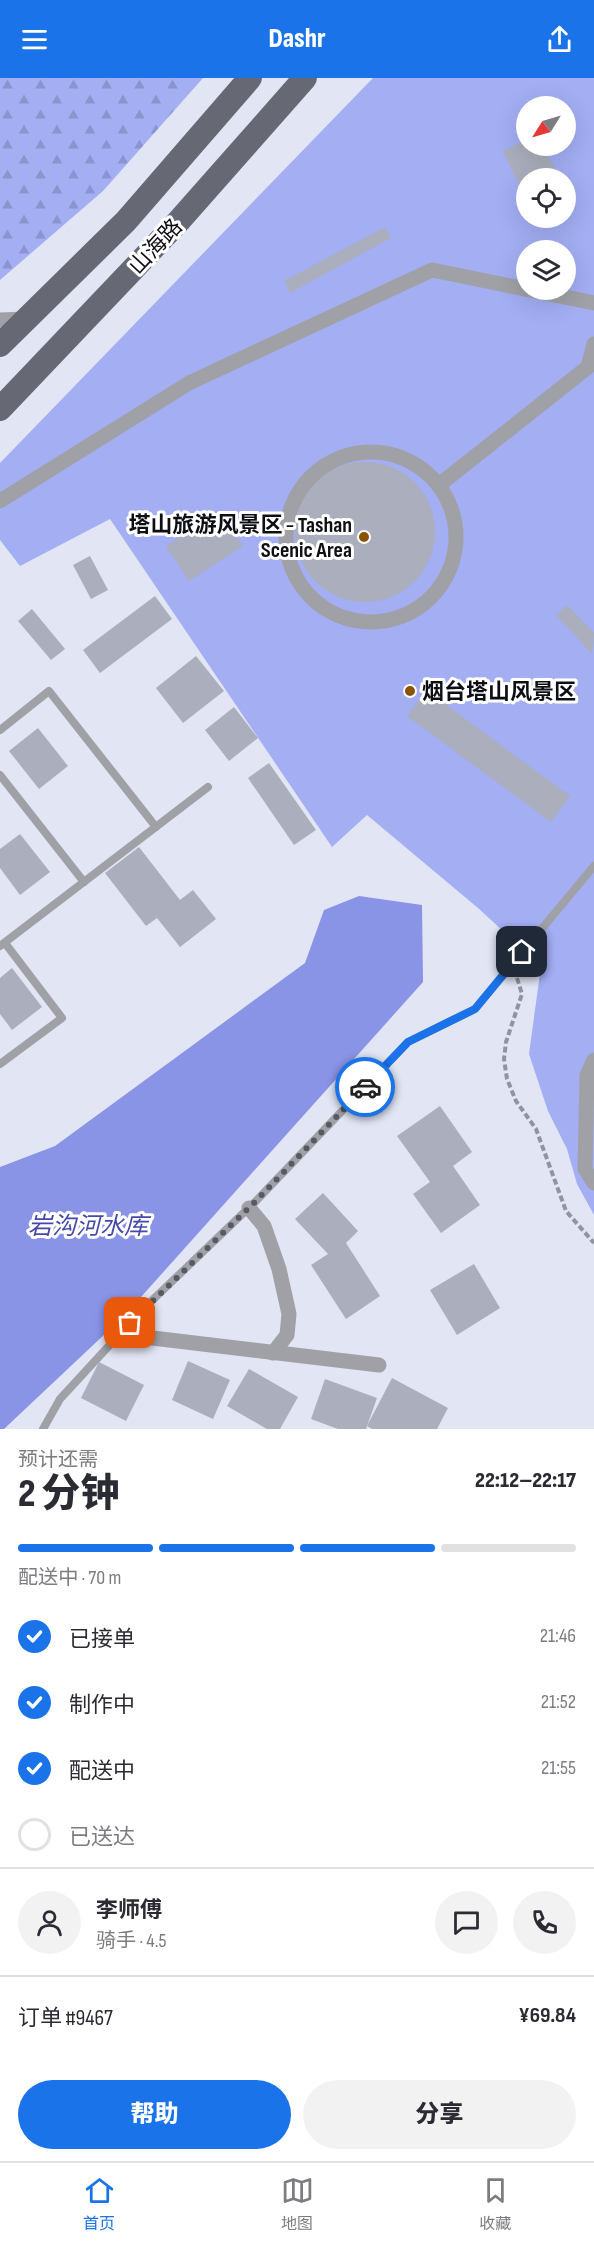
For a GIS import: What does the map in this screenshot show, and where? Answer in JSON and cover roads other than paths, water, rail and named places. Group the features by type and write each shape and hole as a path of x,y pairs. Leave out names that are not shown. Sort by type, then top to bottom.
{"main road":[{"name":"山海路","path":"0,345 126,220 250,78"},
{"name":"山海路","path":"0,409 177,223 305,78"}],"street":[{"path":"0,501 189,384 432,270 594,303"},
{"path":"0,320 25,319"},
{"path":"439,485 588,367 594,344"},
{"path":"360,450 383,450 414,462 439,485 454,519 455,549 450,572 437,591 409,615 376,624 359,621 330,611 306,592 296,578 284,550 285,523 307,481 329,461 360,450"},
{"path":"594,1060 587,1075 585,1169 594,1183"},
{"path":"249,1208 264,1226 279,1269 290,1314 287,1335 273,1353"},
{"path":"119,1334 379,1365"}],"lane":[{"path":"0,730 49,691 156,827"},
{"path":"0,775 84,882"},
{"path":"0,1064 62,1018 2,944 208,787"},
{"path":"43,1429 60,1399 119,1334 249,1208 408,1042 475,1009 594,866"}],"water":[{"name":"岩沟河水库","path":"359,896 422,905 423,982 124,1316 4,1429 0,1429 0,1167 55,1146 305,963 324,910"}],"place":[{"name":"塔山旅游风景区 - Tashan Scenic Area","path":"364,537"},
{"name":"烟台塔山风景区","path":"410,691"}]}
